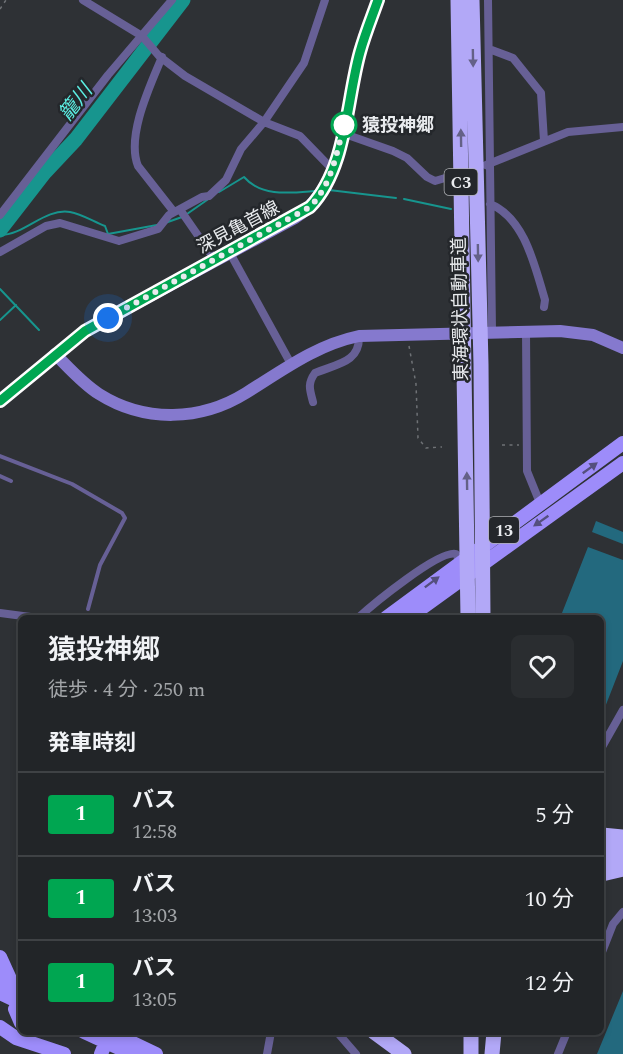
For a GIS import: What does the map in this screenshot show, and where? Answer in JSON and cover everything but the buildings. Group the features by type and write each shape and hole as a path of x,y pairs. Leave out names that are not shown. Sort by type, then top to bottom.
{"highway":[{"name":"東海環状自動車道","path":"458,0 473,364 485,578"},
{"name":"東海環状自動車道","path":"468,615 473,364 472,0"},
{"path":"483,615 485,578"},
{"path":"485,578 489,615"},
{"path":"604,835 623,837"},
{"path":"604,849 623,847"},
{"path":"604,860 623,858"},
{"path":"604,873 623,868"},
{"path":"378,1035 404,1054"},
{"path":"471,1035 471,1054"},
{"path":"485,1035 485,1054"},
{"path":"492,1054 494,1035"}],"main road":[{"name":"13","path":"390,615 623,443"},
{"name":"13","path":"416,615 623,463"},
{"path":"0,957 5,980 18,989"},
{"path":"0,993 18,1006"},
{"path":"0,1027 16,1038 58,1052"},
{"path":"32,1035 58,1052"},
{"path":"90,1035 156,1054"},
{"path":"101,1054 109,1035"},
{"path":"113,1035 127,1047"}],"street":[{"path":"83,0 142,36 160,57 185,76 264,122 300,136 333,170"},
{"path":"0,215 108,75 172,0"},
{"path":"0,252 46,226 60,223 119,241 158,229 202,196 209,196 226,180 241,150 264,122 304,63 325,0"},
{"name":"深見亀首線","path":"0,401 55,354 100,322 230,253 310,207 319,197 333,170 360,52 378,0"},
{"path":"488,0 492,331"},
{"path":"489,49 513,58 541,93 544,141"},
{"path":"160,57 141,110 135,158 138,166 215,260"},
{"path":"342,133 407,158 427,177 435,181 490,164 568,132 623,127"},
{"path":"490,204 510,216 526,244 545,300 544,307"},
{"path":"230,253 291,364"},
{"path":"55,354 99,394 130,408 175,416 219,407 322,346 359,336 492,331 577,332 604,339 623,348"},
{"path":"526,331 525,446 527,471 540,503"},
{"path":"313,402 308,385 311,378 315,373 356,355 360,348 359,336"},
{"path":"362,615 404,581 445,555 456,554 460,562"},
{"path":"0,613 18,615"},
{"path":"604,743 623,710"},
{"path":"604,947 613,924 623,912"},
{"path":"267,1054 270,1035"},
{"path":"340,1035 356,1054"},
{"path":"558,1054 566,1035"}],"lane":[{"path":"0,456 72,484 122,513 125,518 100,565 88,609"},
{"path":"0,476 11,481"}],"path":[{"path":"0,9 6,0"},
{"path":"406,333 416,384 418,438 426,448 442,447"},
{"path":"502,445 525,446"}],"waterway":[{"name":"籠川","path":"0,230 45,172 76,139 183,0"},
{"path":"219,192 244,177 267,191 286,193 314,191"},
{"path":"329,190 396,198"},
{"path":"404,199 451,209"},
{"path":"187,214 207,200"},
{"path":"0,235 18,231 52,214 61,212 74,213 105,226 108,234 157,225"},
{"path":"165,223 182,217"},
{"path":"0,289 39,330"},
{"path":"0,320 16,305"}],"bus line":[{"name":"1","path":"0,401 21,381 85,331 295,218 310,207 319,197 333,170 360,52 378,0"}],"place":[{"name":"猿投神郷","path":"344,125"}],"route":[{"path":"108,318 295,218 310,207 319,197 333,170 344,125"}]}
